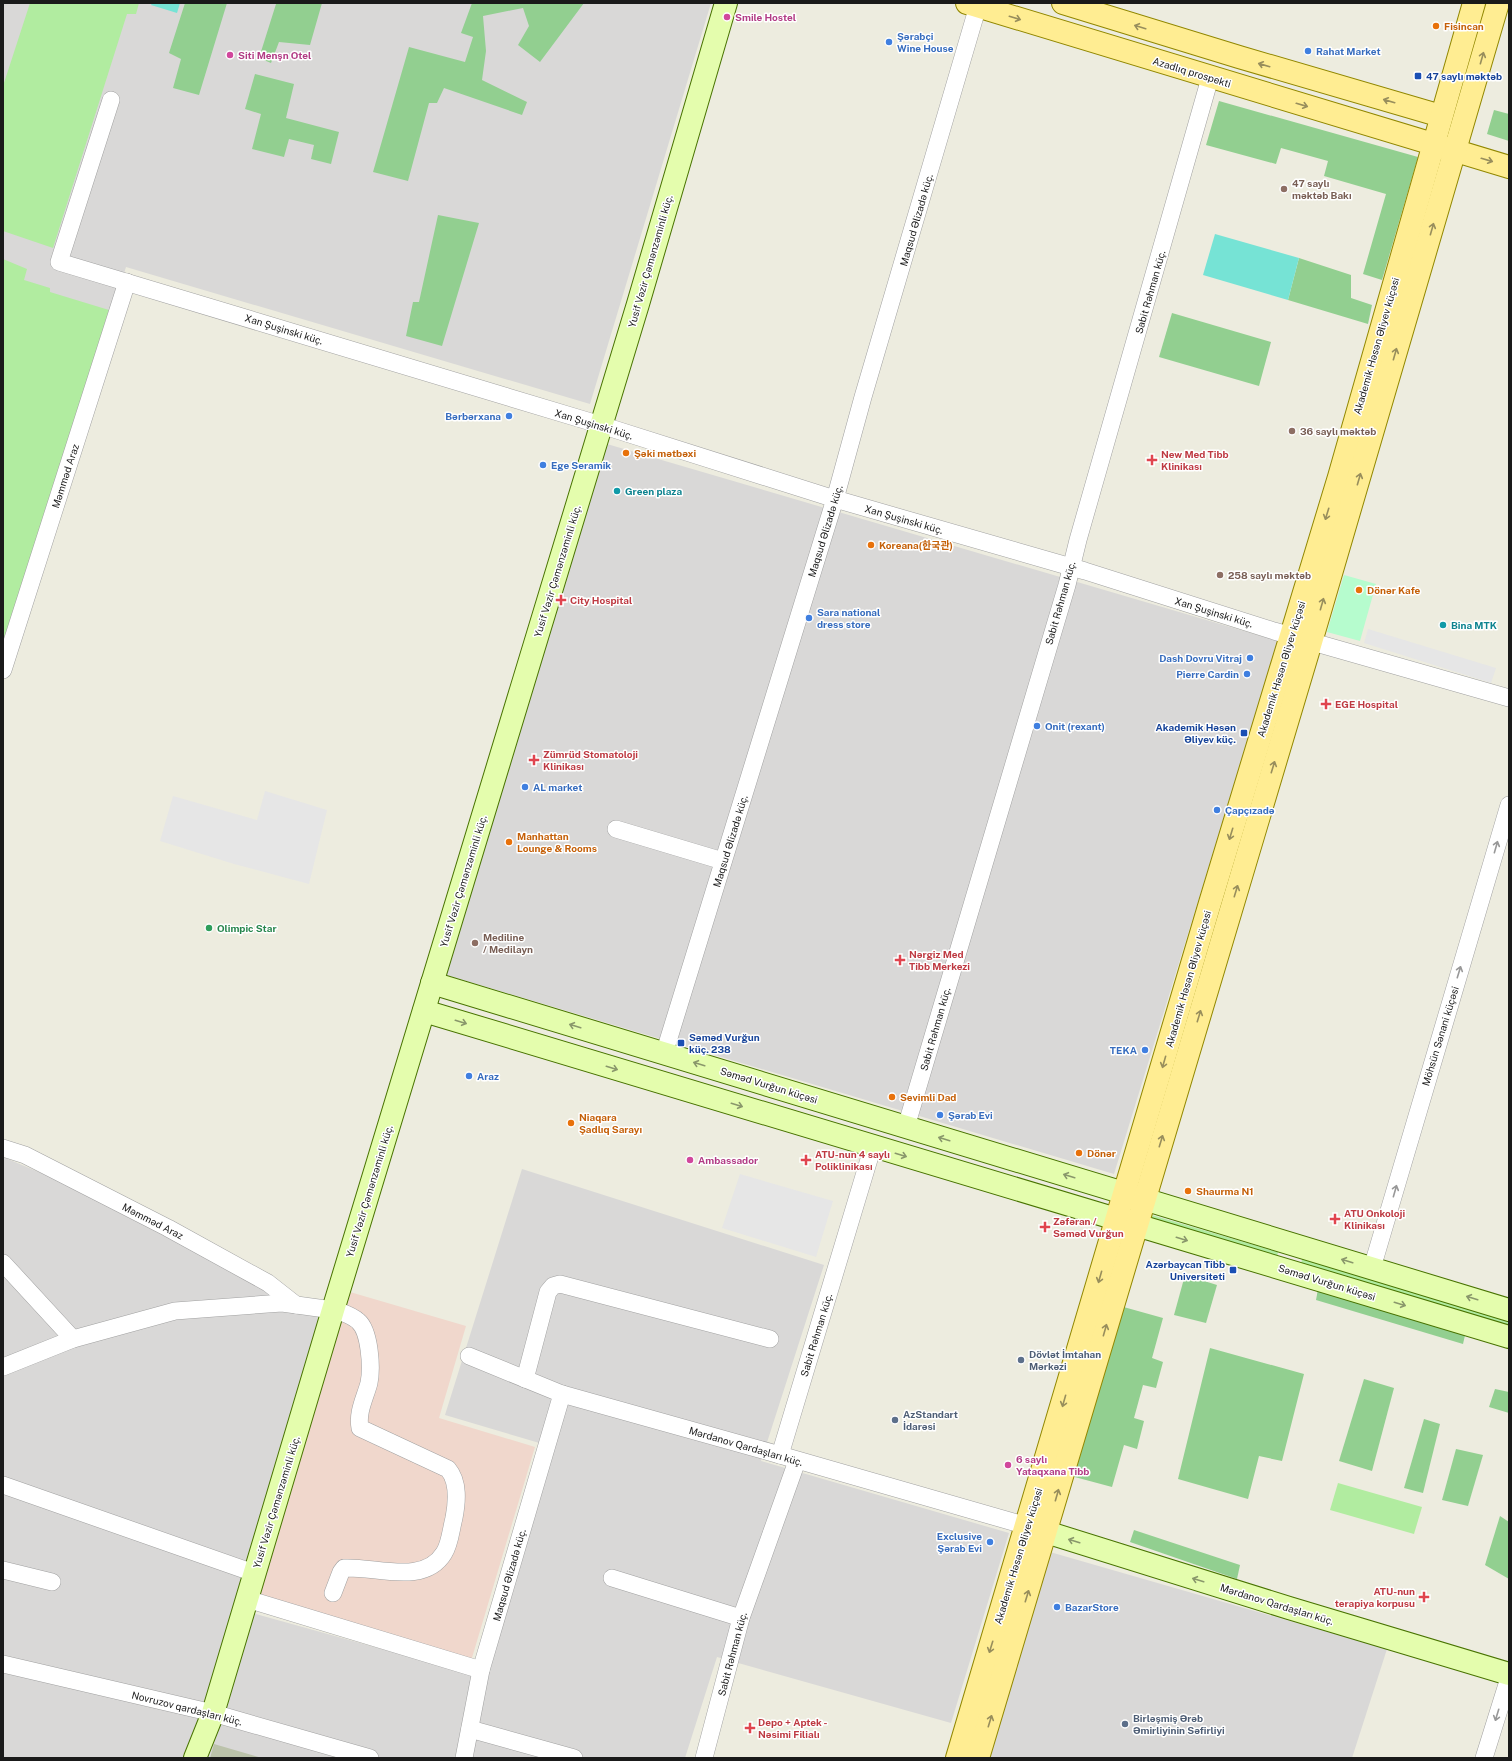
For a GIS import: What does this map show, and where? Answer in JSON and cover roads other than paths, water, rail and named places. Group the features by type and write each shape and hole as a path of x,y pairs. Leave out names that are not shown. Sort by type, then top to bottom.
{"main road":[{"name":"Yusif Vəzir Çəmənzəminli küç.","path":"195,1758 212,1713 247,1599 333,1309 601,425 726,3"},
{"path":"1063,3 1239,57 1438,110 1474,3"},
{"name":"Akademik Həsən Əliyev küçəsi","path":"978,1758 1036,1529 1132,1195 1141,1175 1210,903 1301,638 1456,158 1467,108 1498,3"},
{"name":"Azadlıq prospekti","path":"972,5 1210,78 1426,150 1456,158"},
{"name":"Akademik Həsən Əliyev küçəsi","path":"1301,638 1339,477 1438,110"},
{"path":"1456,158 1509,167"},
{"name":"Səməd Vurğun küçəsi","path":"432,983 1509,1310"},
{"name":"Səməd Vurğun küçəsi","path":"424,1011 873,1146 1123,1228 1289,1271 1509,1337"},
{"path":"1289,1271 1296,1245"},
{"name":"Akademik Həsən Əliyev küçəsi","path":"957,1758 1036,1529"},
{"name":"Mərdanov Qardaşları küç.","path":"1036,1529 1289,1608 1509,1674"}],"street":[{"name":"Maqsud Əlizadə küç.","path":"664,1054 835,499 972,5"},
{"name":"Sabit Rəhman küç.","path":"906,1127 1071,567 1210,78"},
{"name":"Xan Şuşinski küç.","path":"111,100 59,262 601,425 835,499 1071,567 1301,638 1509,698"},
{"name":"Məmməd Araz","path":"3,670 127,282"},
{"name":"Möhsün Sənani küçəsi","path":"1372,1268 1509,805"},
{"path":"616,829 724,861"},
{"name":"Sabit Rəhman küç.","path":"780,1455 873,1146"},
{"name":"Məmməd Araz","path":"3,1148 25,1156 168,1228 268,1283 296,1305"},
{"path":"3,1263 73,1339"},
{"path":"525,1379 548,1292 554,1286 560,1284 770,1339"},
{"path":"3,1367 73,1339 175,1311 282,1303 333,1309 359,1321 367,1336 369,1354 369,1381 359,1415 360,1428 448,1469 455,1481 457,1504 445,1552 436,1563 421,1571 399,1572 344,1568 333,1593"},
{"name":"Mərdanov Qardaşları küç.","path":"469,1356 562,1394 1036,1529"},
{"name":"Maqsud Əlizadə küç.","path":"464,1758 481,1670 562,1394"},
{"name":"Sabit Rəhman küç.","path":"704,1758 741,1618 797,1460"},
{"path":"3,1485 254,1573"},
{"path":"3,1570 52,1582"},
{"path":"612,1578 741,1618"},
{"path":"247,1599 481,1670"},
{"name":"Novruzov qardaşları küç.","path":"3,1664 212,1713 370,1758"},
{"path":"1484,1758 1509,1678"},
{"path":"470,1729 574,1758"}],"place":[{"name":"Smile Hostel","path":"727,17"},
{"name":"Fisincan","path":"1436,26"},
{"name":"Şərabçi Wine House","path":"889,42"},
{"name":"Rahat Market","path":"1308,51"},
{"name":"Siti Menşn Otel","path":"230,55"},
{"name":"47 saylı məktəb","path":"1418,76"},
{"name":"47 saylı məktəb Bakı","path":"1284,189"},
{"name":"Bərbərxana","path":"509,416"},
{"name":"36 saylı məktəb","path":"1292,431"},
{"name":"Şəki mətbəxi","path":"626,453"},
{"name":"New Med Tibb Klinikası","path":"1152,460"},
{"name":"Ege Seramik","path":"543,465"},
{"name":"Green plaza","path":"617,491"},
{"name":"Koreana(한국관)","path":"871,545"},
{"name":"258 saylı məktəb","path":"1220,575"},
{"name":"Dönər Kafe","path":"1359,590"},
{"name":"City Hospital","path":"561,600"},
{"name":"Sara national dress store","path":"809,618"},
{"name":"Bina MTK","path":"1443,625"},
{"name":"Dash Dovru Vitraj","path":"1250,658"},
{"name":"Pierre Cardin","path":"1247,674"},
{"name":"EGE Hospital","path":"1326,704"},
{"name":"Onit (rexant)","path":"1037,726"},
{"name":"Akademik Həsən Əliyev küç.","path":"1244,733"},
{"name":"Zümrüd Stomatoloji Klinikası","path":"534,760"},
{"name":"AL market","path":"525,787"},
{"name":"Çapçızadə","path":"1217,810"},
{"name":"Manhattan Lounge & Rooms","path":"509,842"},
{"name":"Olimpic Star","path":"209,928"},
{"name":"Mediline / Medilayn","path":"475,943"},
{"name":"Nərgiz Med Tibb Merkezi","path":"900,960"},
{"name":"Səməd Vurğun küç. 238","path":"681,1043"},
{"name":"TEKA","path":"1145,1050"},
{"name":"Araz","path":"469,1076"},
{"name":"Sevimli Dad","path":"892,1097"},
{"name":"Şərab Evi","path":"940,1115"},
{"name":"Niaqara Şadlıq Sarayı","path":"571,1123"},
{"name":"Dönər","path":"1079,1153"},
{"name":"Ambassador","path":"690,1160"},
{"name":"ATU-nun 4 saylı Poliklinikası","path":"806,1160"},
{"name":"Shaurma N1","path":"1188,1191"},
{"name":"ATU Onkoloji Klinikası","path":"1335,1219"},
{"name":"Zəfəran / Səməd Vurğun","path":"1045,1227"},
{"name":"Azərbaycan Tibb Universiteti","path":"1233,1270"},
{"name":"Dövlət İmtahan Mərkəzi","path":"1021,1360"},
{"name":"AzStandart İdarəsi","path":"895,1420"},
{"name":"6 saylı Yataqxana Tibb","path":"1008,1465"},
{"name":"Exclusive Şərab Evi","path":"990,1542"},
{"name":"ATU-nun terapiya korpusu","path":"1424,1597"},
{"name":"BazarStore","path":"1057,1607"},
{"name":"Birləşmiş Ərəb Əmirliyinin Səfirliyi","path":"1125,1724"},
{"name":"Depo + Aptek - Nəsimi Filialı","path":"750,1728"}]}
